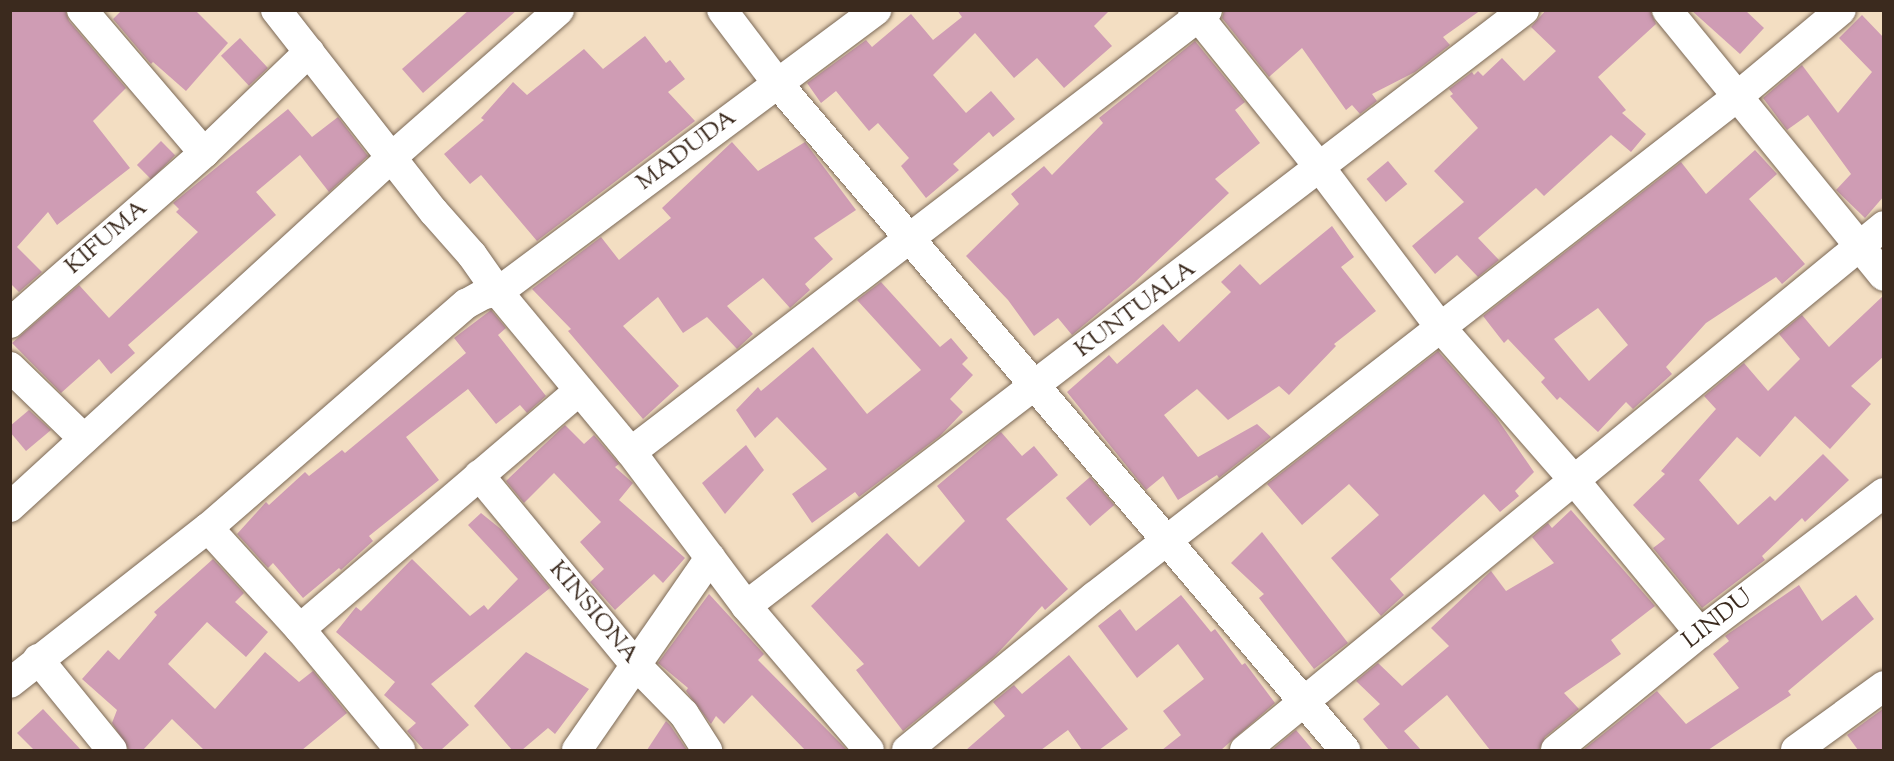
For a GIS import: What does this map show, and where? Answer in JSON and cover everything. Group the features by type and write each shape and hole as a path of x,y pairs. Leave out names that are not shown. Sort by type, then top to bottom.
{"street":[{"path":"82,10 204,153"},
{"path":"276,10 498,292 631,452 746,606 869,750"},
{"path":"10,507 393,156 559,10"},
{"path":"722,10 778,84 1345,750"},
{"name":"MADUDA","path":"10,683 208,528 449,318 484,294 498,292 877,10"},
{"name":"KUNTUALA","path":"746,606 1321,169 1524,10"},
{"path":"1667,10 1884,276"},
{"path":"907,750 1167,540 1738,96 1841,10"},
{"path":"631,452 1200,13 1441,328 1575,481 1700,633"},
{"name":"KIFUMA","path":"10,322 204,153 309,52"},
{"path":"1245,750 1575,481 1859,244 1884,226"},
{"path":"10,367 84,440"},
{"path":"300,629 579,391"},
{"name":"KINSIONA","path":"479,475 634,663 684,714 707,750"},
{"name":"LINDU","path":"1556,750 1700,633 1884,493"},
{"path":"208,528 300,629 400,750"},
{"path":"577,750 634,663 710,558"},
{"path":"38,659 112,750"},
{"path":"1796,750 1884,686"}],"building":[{"path":"10,10 65,10 69,21 126,88 93,121 130,168 57,225 48,212 17,247 42,272 19,292 10,283"},
{"path":"122,10 195,10 228,43 186,91 153,62 151,64 113,19"},
{"path":"469,10 517,10 423,93 402,69"},
{"path":"957,10 1110,10 1094,26 1112,46 1064,88 1037,58 1014,78 975,33 933,75 966,113 991,91 1015,119 993,137 989,132 953,164 959,170 926,198 901,166 909,158 878,123 869,131 836,91 821,103 807,83 866,40 872,47 911,14 933,40 962,17"},
{"path":"1224,10 1481,10 1443,37 1450,45 1415,72 1372,94 1377,101 1360,114 1352,105 1346,110 1302,48 1269,77 1222,18"},
{"path":"1546,10 1650,10 1656,24 1598,77 1626,110 1622,113 1646,134 1631,152 1611,135 1544,196 1536,188 1478,238 1499,260 1478,277 1457,255 1435,274 1412,246 1464,202 1434,171 1478,128 1450,96 1453,94 1449,89 1472,72 1474,75 1478,71 1483,76 1502,58 1524,81 1556,51 1531,27"},
{"path":"1691,10 1745,10 1764,28 1740,54"},
{"path":"1862,15 1884,38 1884,196 1865,218 1836,190 1851,174 1808,115 1787,130 1763,98 1802,65 1838,113 1872,72 1839,38"},
{"path":"645,36 666,63 670,60 685,79 668,92 695,121 537,241 481,175 470,184 444,154 484,120 481,118 513,82 527,95 584,49 603,69"},
{"path":"240,38 268,68 249,86 221,56"},
{"path":"1195,41 1245,102 1235,110 1260,143 1215,179 1229,193 1134,283 1072,335 1058,318 1034,336 1008,300 966,256 1019,204 1011,194 1044,166 1052,175 1103,123 1099,118"},
{"path":"288,109 312,137 338,117 368,156 329,192 300,155 256,192 276,215 128,345 135,353 111,374 99,359 61,393 12,343 79,285 109,318 198,232 176,212 179,209 173,203"},
{"path":"161,141 175,155 151,179 137,165"},
{"path":"732,142 758,171 805,142 856,210 814,238 833,259 805,284 810,290 790,308 763,278 727,306 753,334 737,349 707,317 683,333 658,297 623,326 679,386 643,419 568,331 571,329 532,289 601,237 619,260 671,218 662,208"},
{"path":"1755,150 1777,174 1749,199 1805,264 1782,284 1776,277 1706,323 1666,367 1672,374 1633,409 1626,402 1598,432 1560,397 1557,400 1541,382 1545,378 1508,339 1504,343 1483,316 1681,162 1706,194","holes":["1598,308 1628,345 1589,381 1554,339"]},
{"path":"1388,161 1407,184 1386,202 1367,179"},
{"path":"1332,226 1354,257 1341,267 1376,311 1334,344 1336,346 1289,395 1279,386 1228,420 1197,389 1164,415 1198,457 1257,424 1271,437 1219,478 1217,475 1178,500 1163,476 1146,490 1067,392 1109,355 1117,364 1163,324 1179,342 1231,292 1221,282 1240,264 1260,285"},
{"path":"881,282 940,347 951,338 968,358 962,364 973,375 950,399 963,412 940,436 859,497 855,492 812,523 792,494 827,469 777,417 755,438 736,410 758,387 761,391 813,347 867,414 921,370 857,300"},
{"path":"1884,295 1884,356 1851,386 1871,404 1830,449 1795,416 1760,457 1737,437 1699,480 1738,525 1770,496 1775,501 1823,454 1849,480 1805,522 1802,518 1762,556 1765,560 1702,608 1653,548 1665,539 1633,505 1665,474 1661,471 1716,409 1704,396 1744,363 1768,391 1800,359 1779,334 1802,315 1829,347"},
{"path":"491,310 506,328 498,335 546,396 527,413 520,405 496,424 468,389 406,437 439,480 369,536 373,541 341,570 339,568 303,598 273,563 268,568 237,534 266,502 269,505 305,472 309,476 342,450 345,453 466,353 454,338"},
{"path":"1438,351 1496,417 1534,472 1515,491 1519,496 1500,512 1484,494 1390,579 1404,595 1381,616 1331,558 1379,515 1349,484 1302,525 1267,484"},
{"path":"29,410 51,430 26,451 10,432 10,426"},
{"path":"565,425 584,444 594,435 619,464 615,467 633,483 619,500 685,558 663,583 654,574 615,610 590,582 604,569 580,542 601,522 554,473 524,503 506,481"},
{"path":"1001,432 1022,456 1034,446 1058,475 1006,519 1068,589 1045,610 1042,606 994,657 903,731 856,670 864,664 811,606 887,533 919,567 965,521 937,486"},
{"path":"746,445 764,470 725,514 702,483"},
{"path":"1090,477 1114,505 1090,526 1066,498"},
{"path":"1571,510 1655,606 1611,640 1621,654 1564,693 1579,709 1545,737 1539,750 1490,750 1447,695 1404,731 1421,750 1389,750 1363,719 1380,704 1356,681 1378,663 1402,686 1449,646 1431,628 1491,571 1506,591 1554,563 1532,537 1548,523 1552,528"},
{"path":"481,513 502,530 550,588 431,684 469,725 441,750 424,750 407,731 416,723 384,695 395,682 336,632 356,607 361,611 412,559 470,616 484,605 488,610 518,579 468,525"},
{"path":"1262,532 1348,643 1314,669 1259,598 1264,594 1231,563"},
{"path":"213,559 244,593 235,602 268,632 246,657 207,622 168,664 215,709 265,652 299,682 313,671 347,713 302,750 204,750 172,719 143,750 129,750 112,723 117,710 82,679 108,650 119,660 157,615 154,612"},
{"path":"1799,585 1822,621 1856,595 1874,619 1788,691 1791,695 1708,750 1583,750 1657,691 1686,724 1739,688 1713,654 1729,641 1725,636"},
{"path":"709,594 764,654 758,660 847,750 805,750 752,695 724,724 716,716 711,724 686,691 688,688 658,663"},
{"path":"1181,595 1211,632 1215,629 1242,665 1245,663 1275,703 1221,750 1162,750 1181,735 1163,711 1204,679 1178,644 1137,678 1098,626 1120,609 1136,631"},
{"path":"526,652 589,689 555,734 548,728 522,750 512,750 474,706"},
{"path":"1069,655 1128,729 1099,750 1082,750 1068,730 1041,750 966,750 1005,716 993,702 1014,685 1022,694"},
{"path":"1884,708 1884,750 1858,750 1847,735"},
{"path":"43,709 81,750 34,750 17,733"},
{"path":"666,721 670,725 687,750 647,750"},
{"path":"1296,730 1313,750 1272,750"}]}
